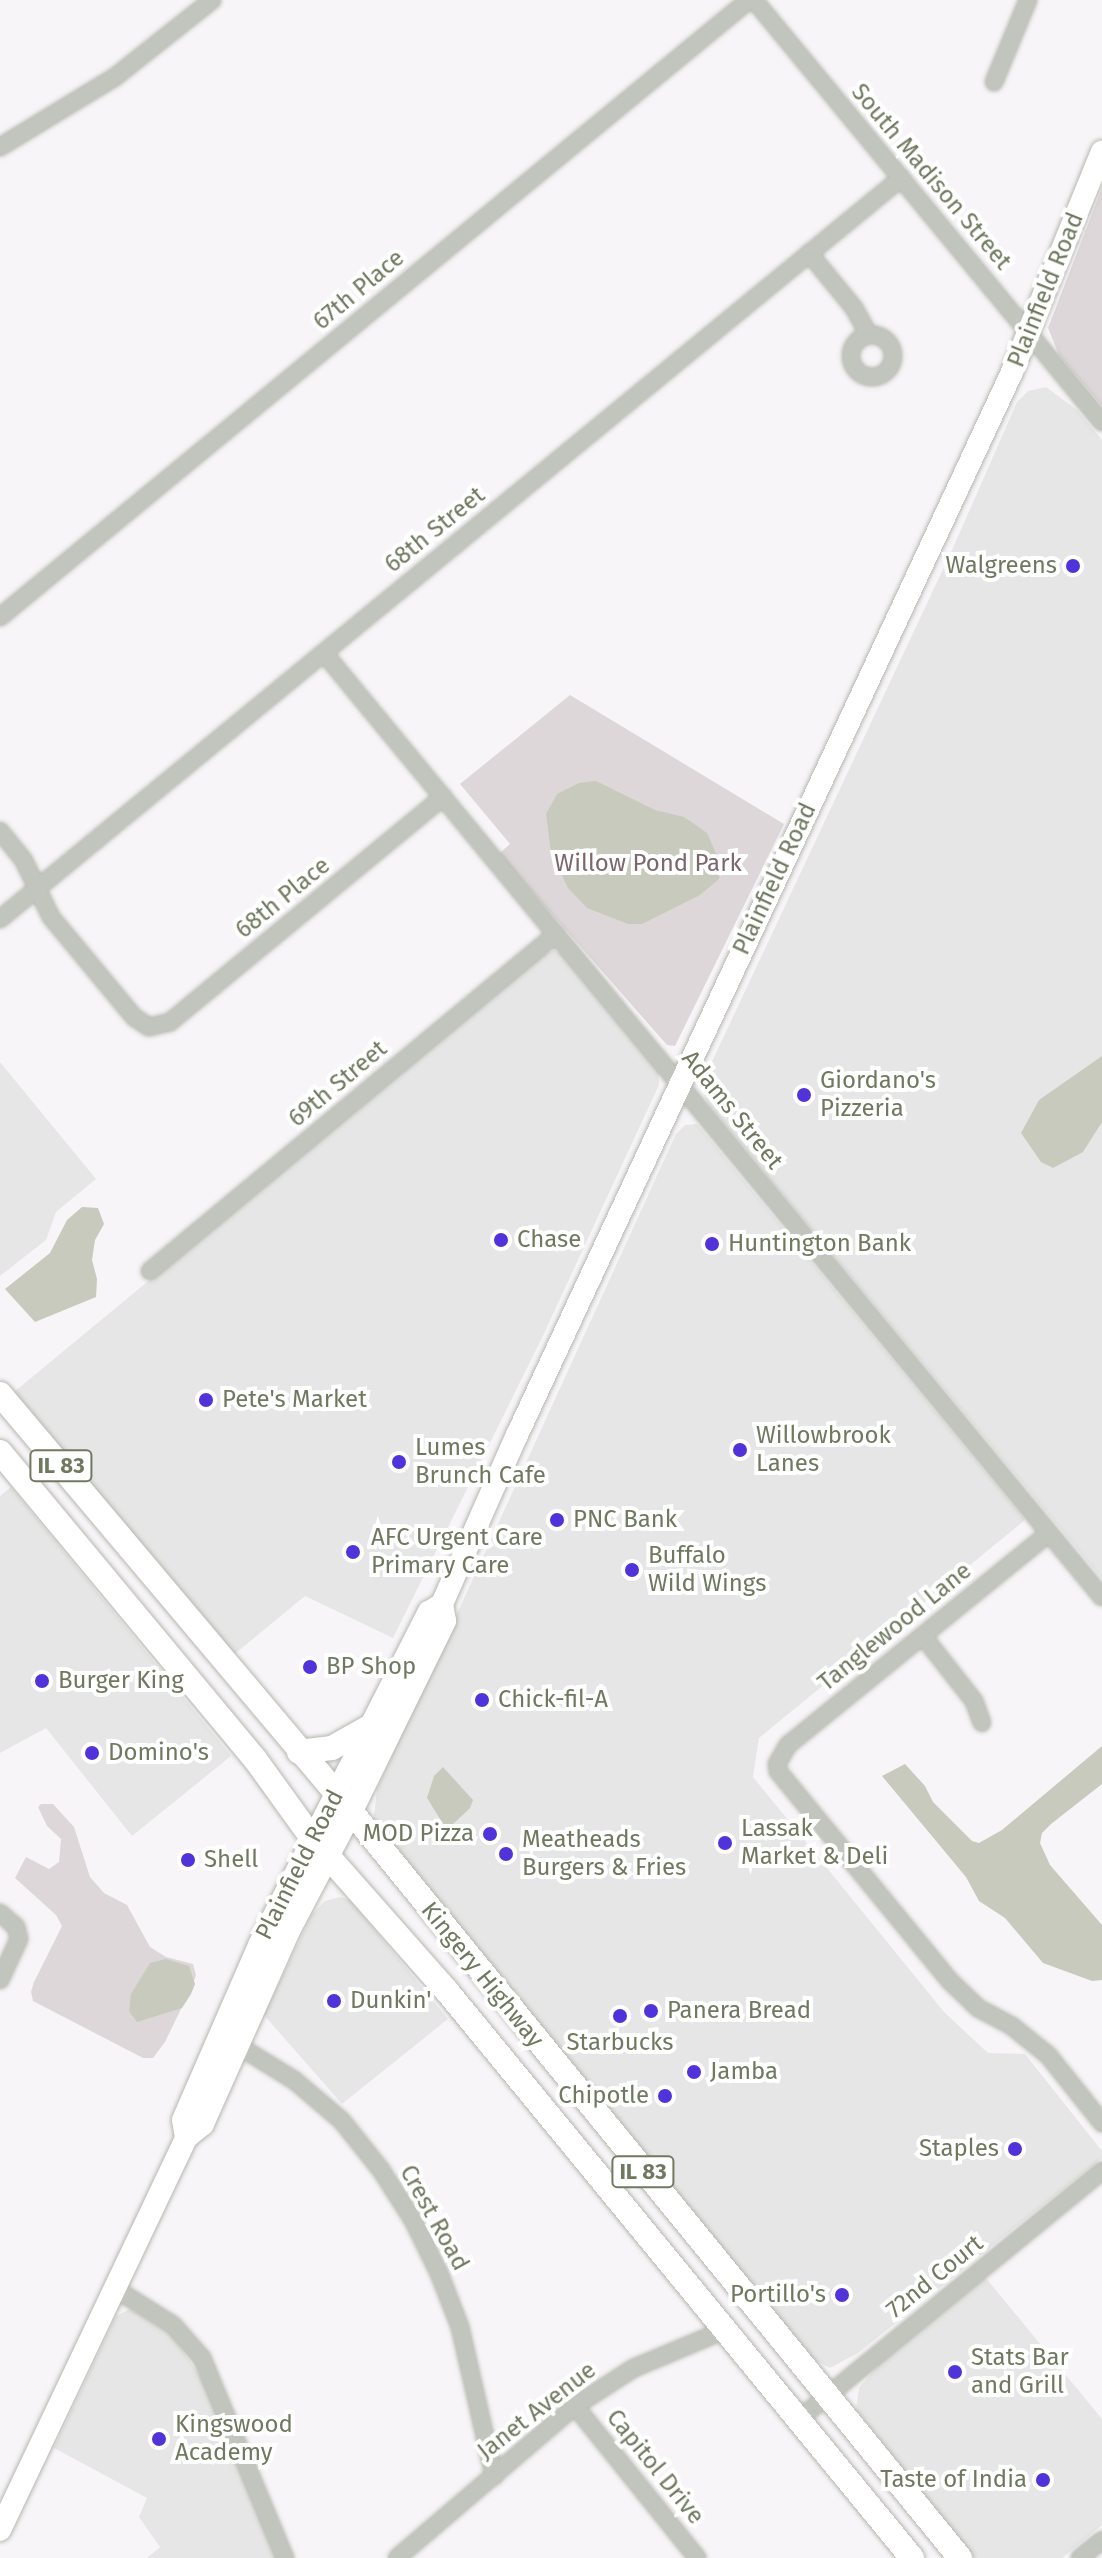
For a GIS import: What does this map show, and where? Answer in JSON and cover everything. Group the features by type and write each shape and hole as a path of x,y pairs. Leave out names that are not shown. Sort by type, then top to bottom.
{"highway":[{"name":"Kingery Highway","path":"0,1394 344,1804 825,2397 960,2558"},
{"name":"Kingery Highway","path":"0,1452 255,1759 312,1838 446,1990 912,2558"},
{"path":"299,1752 332,1748 376,1723"}],"main road":[{"name":"Plainfield Road","path":"0,2530 186,2138 203,2124 290,1929 329,1857 344,1804 376,1723 429,1612 442,1604 679,1085 1030,333 1102,152"},
{"name":"Plainfield Road","path":"186,2138 183,2120 214,2045 312,1838 344,1804 445,1621 442,1604"}],"street":[{"path":"0,147 115,77 212,0"},
{"name":"South Madison Street","path":"751,0 1102,422"},
{"name":"67th Place","path":"0,617 751,0"},
{"path":"994,82 1028,0"},
{"name":"68th Street","path":"0,919 901,178"},
{"path":"809,253 854,308 869,335"},
{"name":"Adams Street","path":"324,653 1102,1597"},
{"name":"68th Place","path":"38,889 51,917 134,1017 149,1027 170,1022 443,797"},
{"path":"0,831 24,861 38,889"},
{"name":"69th Street","path":"150,1271 556,934"},
{"name":"Tanglewood Lane","path":"1049,1533 788,1745 777,1764 783,1780 950,1981 978,2008 1013,2027 1048,2055 1102,2123"},
{"path":"923,1636 974,1701 982,1723"},
{"path":"0,1913 16,1927 19,1939 0,1980"},
{"name":"Crest Road","path":"237,2045 281,2071 325,2104 363,2145 406,2209 439,2273 460,2327 494,2476"},
{"name":"72nd Court","path":"799,2419 1102,2171"},
{"path":"114,2288 173,2325 202,2358 285,2558"},
{"name":"Janet Avenue","path":"405,2555 575,2406 634,2368 725,2330"},
{"name":"Capitol Drive","path":"575,2406 697,2558"},
{"path":"1080,2558 1102,2540"}],"shaded area":[{"path":"1046,387 1077,410 1102,440 1102,1579 709,1105 700,1087 952,550 1017,402 1028,391"},
{"path":"596,781 655,810 684,817 707,833 721,865 719,879 700,895 642,924 628,924 587,908 568,888 551,852 546,814 557,794 579,783"},
{"path":"554,950 562,954 659,1070 659,1085 541,1340 393,1638 305,1596 231,1657 14,1392 544,954"},
{"path":"1102,1056 1102,1122 1083,1152 1053,1168 1041,1162 1021,1133 1039,1100"},
{"path":"0,1062 96,1179 56,1212 46,1240 0,1276"},
{"path":"697,1124 1025,1520 759,1738 753,1777 944,2012 988,2053 1025,2054 1102,2151 1102,2158 858,2353 830,2368 809,2357 376,1824 374,1817 377,1789 676,1134 685,1125"},
{"path":"82,1207 98,1208 104,1224 95,1240 92,1260 97,1279 96,1297 35,1322 5,1289 50,1253 67,1220"},
{"path":"11,1487 231,1756 132,1836 46,1728 0,1753 0,1496"},
{"path":"1102,1746 1102,1784 1051,1824 1042,1833 1040,1843 1050,1865 1102,1925 1102,1980 1092,1981 1043,1963 1005,1918 979,1901 966,1877 882,1776 905,1764 925,1786 933,1802 972,1841 979,1843 1002,1830"},
{"path":"443,1767 473,1800 470,1808 450,1827 445,1827 427,1798 434,1776"},
{"path":"340,1897 350,1900 448,2019 342,2104 264,2015 312,1914 325,1901"},
{"path":"166,1959 189,1966 195,1984 191,1994 182,2008 137,2022 129,2011 131,1994 150,1963"},
{"path":"985,2277 1102,2419 1102,2525 1062,2558 974,2558 856,2410 859,2388 880,2363"},
{"path":"130,2309 171,2334 209,2389 276,2558 147,2558 160,2547 139,2517 147,2498 54,2448 116,2316"}],"green space":[{"path":"1102,188 1102,406 1059,355 1048,328"},
{"name":"Willow Pond Park","path":"570,695 784,824 675,1046 667,1045 499,854 510,844 460,784"},
{"path":"53,1804 74,1827 90,1877 104,1893 127,1905 150,1947 166,1957 193,1964 196,1975 193,1984 165,2042 153,2058 143,2058 33,2001 31,1992 34,1982 62,1926 56,1915 15,1878 26,1857 49,1869 59,1862 61,1839 47,1826 38,1807"}],"place":[{"name":"Walgreens","path":"1073,566"},
{"name":"Giordano's Pizzeria","path":"804,1095"},
{"name":"Chase","path":"501,1240"},
{"name":"Huntington Bank","path":"712,1244"},
{"name":"Pete's Market","path":"206,1400"},
{"name":"Willowbrook Lanes","path":"740,1450"},
{"name":"Lumes Brunch Cafe","path":"399,1462"},
{"name":"PNC Bank","path":"557,1520"},
{"name":"AFC Urgent Care Primary Care","path":"353,1552"},
{"name":"Buffalo Wild Wings","path":"632,1570"},
{"name":"BP Shop","path":"310,1667"},
{"name":"Burger King","path":"42,1681"},
{"name":"Chick-fil-A","path":"482,1700"},
{"name":"Domino's","path":"92,1753"},
{"name":"MOD Pizza","path":"490,1834"},
{"name":"Lassak Market & Deli","path":"725,1843"},
{"name":"Meatheads Burgers & Fries","path":"506,1854"},
{"name":"Shell","path":"188,1860"},
{"name":"Dunkin'","path":"334,2001"},
{"name":"Panera Bread","path":"651,2011"},
{"name":"Starbucks","path":"620,2016"},
{"name":"Jamba","path":"694,2072"},
{"name":"Chipotle","path":"665,2096"},
{"name":"Staples","path":"1015,2149"},
{"name":"Portillo's","path":"842,2295"},
{"name":"Stats Bar and Grill","path":"955,2372"},
{"name":"Kingswood Academy","path":"159,2439"},
{"name":"Taste of India","path":"1043,2480"}]}
